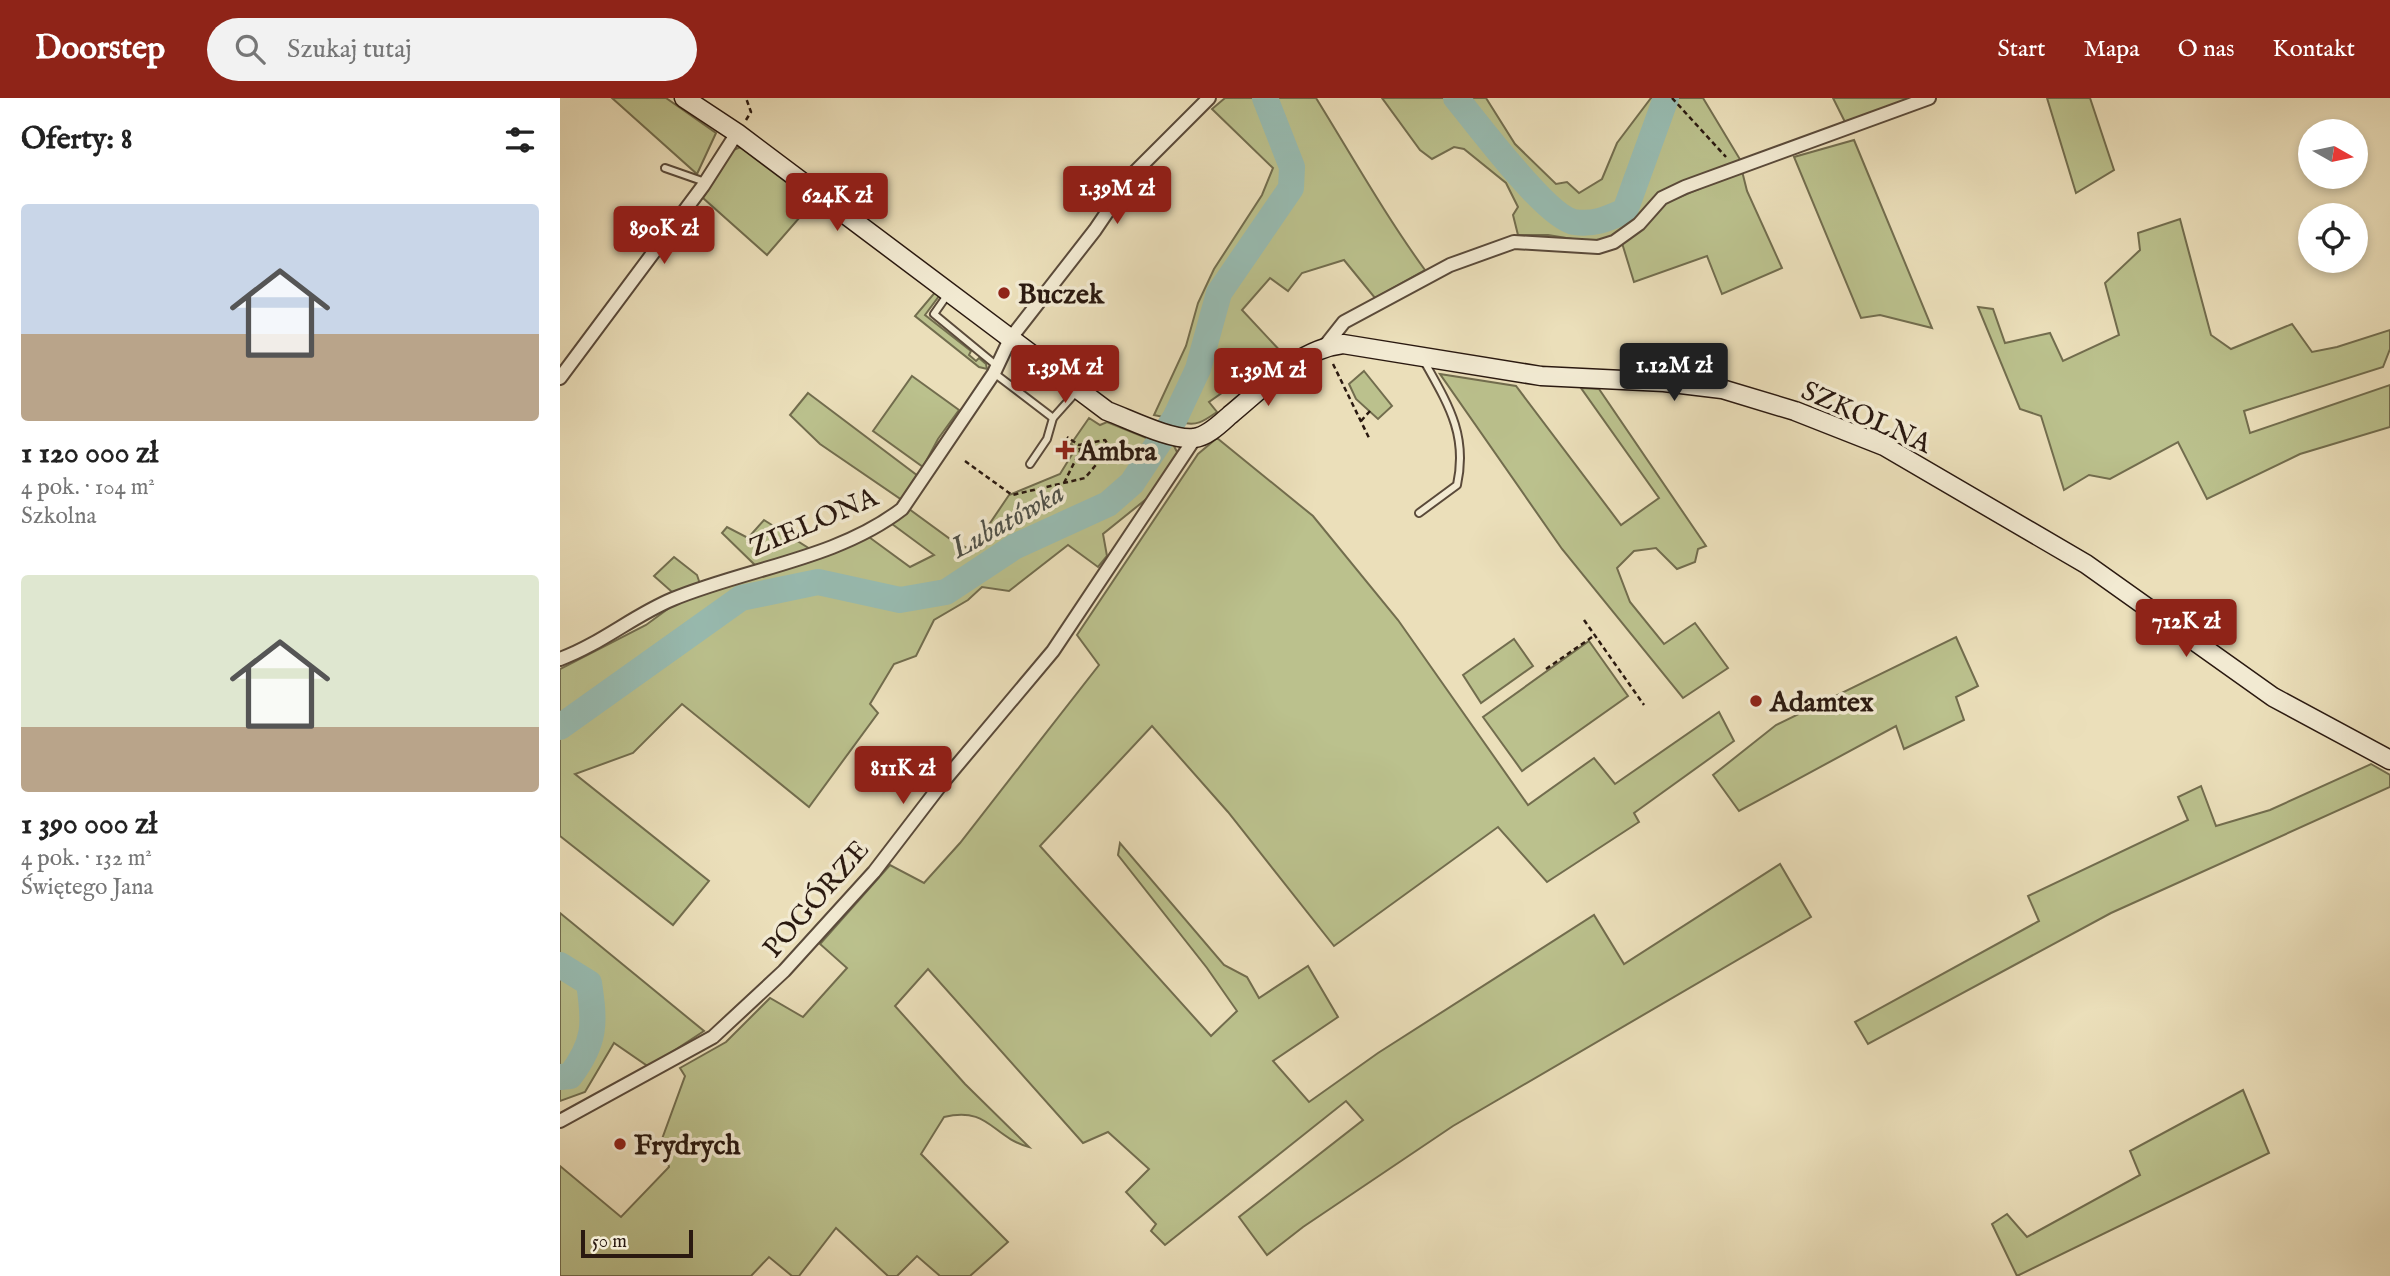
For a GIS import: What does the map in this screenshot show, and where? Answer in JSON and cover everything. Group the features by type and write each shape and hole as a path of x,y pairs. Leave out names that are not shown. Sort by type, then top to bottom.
{"street":[{"path":"684,98 737,133 1107,411 1173,435 1195,438 1218,426 1302,359 1325,346 1345,322 1450,265 1514,242 1598,247 1614,242 1639,224 1662,198 1929,98"},
{"name":"ZIELONA","path":"560,659 597,643 671,599 805,556 883,524 902,509 995,369 1010,339 1095,230 1133,174 1209,98"},
{"path":"560,379 705,183 737,133"},
{"name":"SZKOLNA","path":"1325,346 1359,345 1541,376 1664,382 1722,389 1795,411 1884,446 2006,515 2095,570 2273,697 2390,760"},
{"name":"POGÓRZE","path":"560,1121 713,1037 784,971 874,872 943,782 1053,651 1195,438"}],"lane":[{"path":"665,168 705,183"},
{"path":"949,293 934,314 1053,418"},
{"path":"1419,513 1457,485 1463,461 1459,429 1422,356"},
{"path":"1030,464 1047,439 1053,418 1078,390"}],"path":[{"path":"737,133 751,111 747,98"},
{"path":"1672,98 1736,170"},
{"path":"1335,368 1370,440"},
{"path":"1361,421 1370,411"},
{"path":"965,461 1012,495 1085,478 1110,448 1105,440 1079,445 1067,437"},
{"path":"1064,483 1080,451 1079,445"},
{"path":"1584,620 1644,705"},
{"path":"1546,669 1595,635"}],"green space":[{"path":"612,98 666,98 716,133 697,174"},
{"path":"1225,98 1316,98 1382,207 1425,270 1375,298 1344,260 1302,273 1288,291 1270,278 1242,310 1285,356 1266,374 1263,372 1236,393 1229,388 1209,402 1217,412 1191,424 1181,422 1200,382 1221,310 1234,284 1225,277 1210,307 1193,366 1176,409 1163,417 1154,415 1186,346 1198,303 1214,269 1262,195 1273,168 1212,109"},
{"path":"1382,98 1486,98 1515,144 1556,184 1567,182 1579,193 1602,179 1617,143 1651,98 1703,98 1741,161 1638,217 1615,237 1597,243 1548,235 1518,235 1513,215 1518,207 1506,183 1464,149 1454,147 1432,159 1420,150"},
{"path":"1833,98 1915,98 1845,122"},
{"path":"2047,98 2090,98 2114,170 2076,193"},
{"path":"1854,140 1932,328 1880,315 1861,318 1794,157"},
{"path":"741,147 814,201 767,255 703,198 733,150"},
{"path":"1742,171 1747,191 1782,268 1722,294 1707,256 1634,282 1622,243 1665,203"},
{"path":"2180,219 2211,335 2231,349 2292,324 2312,352 2390,330 2390,349 2383,367 2244,411 2250,433 2390,385 2390,427 2300,454 2207,499 2178,442 2110,479 2089,475 2064,490 2041,416 2020,409 1978,307 1993,309 2005,343 2050,333 2063,361 2119,335 2105,283 2140,250 2138,233"},
{"path":"937,290 939,296 925,315 971,351 969,355 976,361 979,358 986,364 987,369 979,367 915,316"},
{"path":"1364,371 1392,406 1378,419 1356,399 1349,384"},
{"path":"1440,374 1516,386 1621,525 1659,498 1581,388 1599,389 1706,546 1698,549 1695,562 1677,569 1656,548 1634,551 1617,568 1630,602 1664,644 1695,623 1728,668 1683,698 1562,549"},
{"path":"912,376 959,410 938,439 923,467 873,431"},
{"path":"808,393 918,476 902,500 820,444 790,415"},
{"path":"1089,418 1100,425 1107,422 1149,439 1126,478 1098,502 1015,538 985,559 992,570 1006,557 1112,509 1142,481 1168,444 1173,444 1178,454 1150,496 1103,534 1107,556 1098,567 1068,545 1009,591 982,587 968,600 934,620 916,656 894,664 870,704 878,713 809,807 682,704 633,753 575,774 709,881 673,925 560,836 560,669 646,625 676,603 869,537 910,567 934,555 892,524 909,509 957,544 971,549 983,542 980,538 1009,495 1060,474 1076,448 1071,444"},
{"path":"1217,438 1313,516 1398,620 1528,805 1594,758 1615,784 1719,712 1734,741 1634,813 1639,822 1547,882 1498,827 1334,946 1228,812 1152,726 1040,846 1211,1036 1237,1011 1207,968 1118,855 1120,843 1224,965 1247,977 1259,998 1308,966 1338,1017 1273,1061 1309,1102 1378,1053 1594,915 1624,964 1780,864 1811,917 1453,1126 1303,1227 1267,1255 1239,1217 1363,1120 1346,1101 1165,1245 1151,1231 1156,1224 1126,1192 1149,1169 1108,1132 1083,1143 928,969 895,1006 965,1084 1029,1147 1006,1137 981,1119 959,1115 944,1117 921,1154 1008,1242 970,1276 940,1276 917,1256 897,1276 888,1276 836,1228 799,1276 792,1276 769,1257 751,1276 560,1276 560,1166 621,1217 669,1167 662,1139 685,1076 680,1068 726,1042 770,998 803,1017 847,968 820,944 890,865 924,883 960,843 1099,665 1077,635 1198,454"},
{"path":"764,520 810,549 756,566 722,533 727,527 748,538"},
{"path":"674,557 697,575 700,584 672,592 654,576"},
{"path":"1956,637 1978,686 1956,697 1964,720 1904,749 1896,726 1739,811 1713,775 1776,725"},
{"path":"1514,639 1533,666 1481,703 1463,675"},
{"path":"1589,641 1628,696 1522,771 1483,717"},
{"path":"2371,764 2390,775 2390,787 2111,913 1868,1044 1855,1022 2039,921 2028,896 2188,820 2178,797 2201,786 2216,826 2270,810"},
{"path":"560,913 704,1031 649,1067 614,1043 585,1092 560,1101"},
{"path":"2243,1090 2269,1153 2017,1276 1992,1224 2007,1214 2027,1237 2140,1175 2130,1151"}],"waterway":[{"name":"Lubatówka","path":"560,727 741,598 818,582 900,600 946,592 1014,547 1108,504 1132,483 1175,418 1198,369 1219,293 1291,188 1292,167 1265,98"},
{"name":"Lubatówka","path":"1456,98 1530,187 1562,216 1581,223 1600,221 1625,211 1666,98"},
{"name":"Lubatówka","path":"560,965 589,983 592,1010 592,1032 585,1053 570,1076 560,1077"}],"place":[{"name":"Buczek","path":"1004,293"},
{"name":"Ambra","path":"1065,450"},
{"name":"Adamtex","path":"1756,701"},
{"name":"Frydrych","path":"620,1144"}]}
